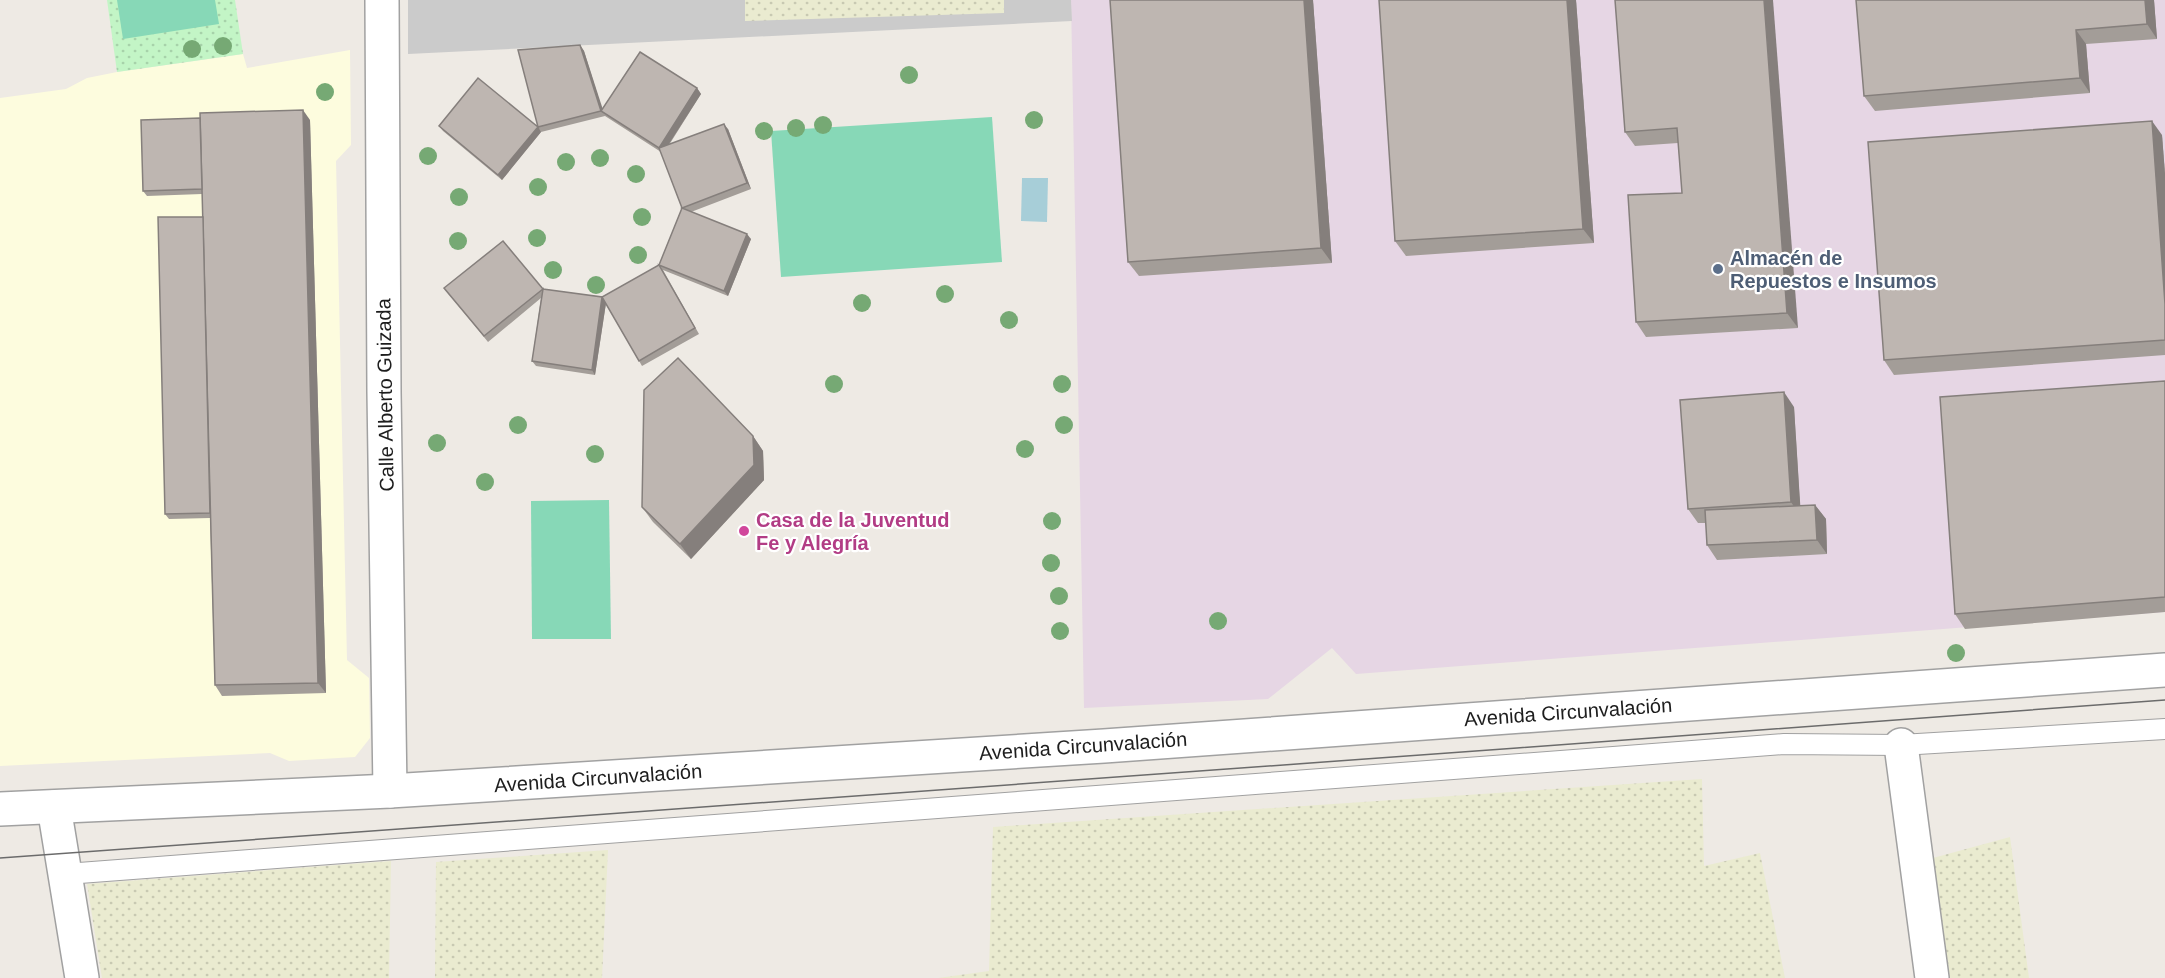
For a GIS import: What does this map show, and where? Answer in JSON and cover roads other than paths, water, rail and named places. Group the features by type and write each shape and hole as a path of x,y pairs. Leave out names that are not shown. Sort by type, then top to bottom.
{"street":[{"name":"Calle Alberto Guizada","path":"382,0 384,381 390,791"},
{"name":"Avenida Circunvalación","path":"0,809 390,791 1116,745 2165,670"},
{"path":"1901,745 1932,978"},
{"path":"54,807 82,978"}],"lane":[{"path":"66,874 1784,744 1901,745 2165,729"}],"water":[{"path":"1022,178 1048,178 1047,222 1021,221"}],"tram line":[{"path":"0,858 2165,700"}],"place":[{"name":"Almacén de Repuestos e Insumos","path":"1718,269"},
{"name":"Casa de la Juventud Fe y Alegría","path":"744,531"}]}
